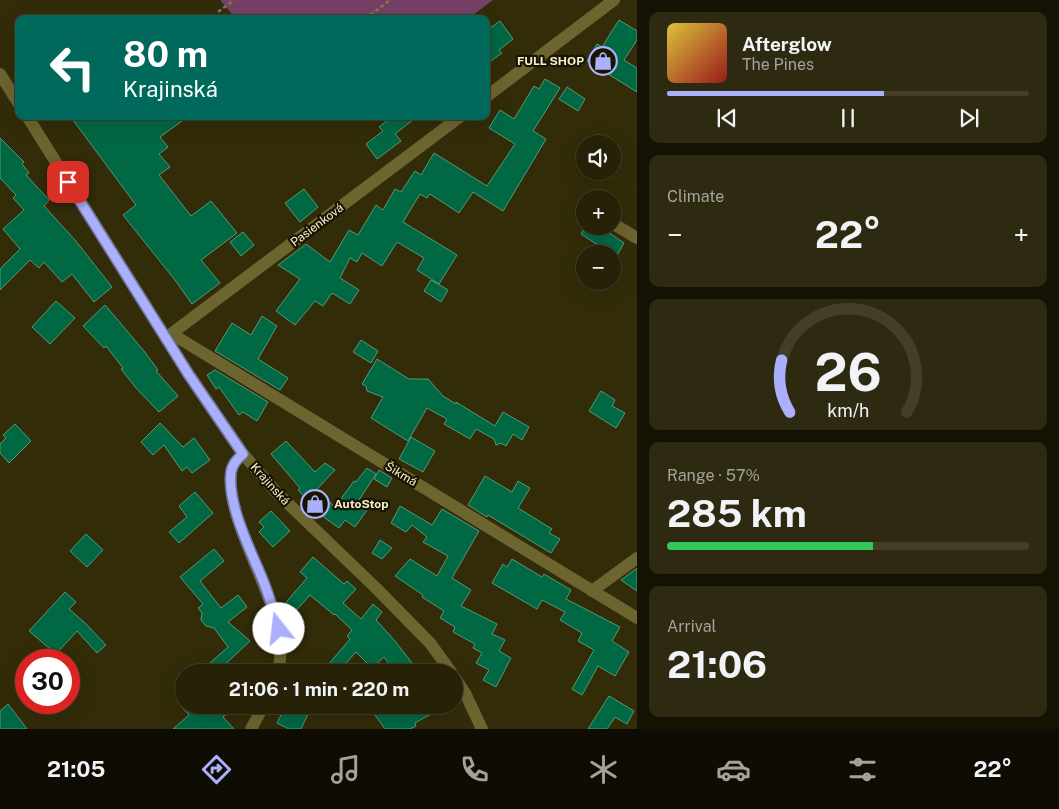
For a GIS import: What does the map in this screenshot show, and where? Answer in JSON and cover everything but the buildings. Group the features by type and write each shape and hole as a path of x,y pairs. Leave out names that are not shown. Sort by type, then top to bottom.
{"street":[{"path":"490,94 614,0"},
{"path":"0,74 15,98"},
{"name":"Krajinská","path":"30,120 243,454 276,492 430,643 445,664"},
{"name":"Pasienková","path":"169,336 456,120"},
{"path":"621,229 636,238"},
{"name":"Šikmá","path":"169,336 636,618"},
{"path":"243,454 236,459 232,469 231,486 242,530 263,580 277,622 281,652 279,664"},
{"path":"592,591 636,558"},
{"path":"463,690 482,729"},
{"path":"251,729 259,714"}],"path":[{"path":"218,12 234,0"},
{"path":"370,15 390,0"}],"shaded area":[{"path":"220,0 493,0 473,15 233,15"}],"place":[{"name":"FULL SHOP","path":"603,61"},
{"name":"AutoStop","path":"315,504"}],"route":[{"path":"68,182 189,375 243,454 236,459 231,473 234,502 279,629"}]}
